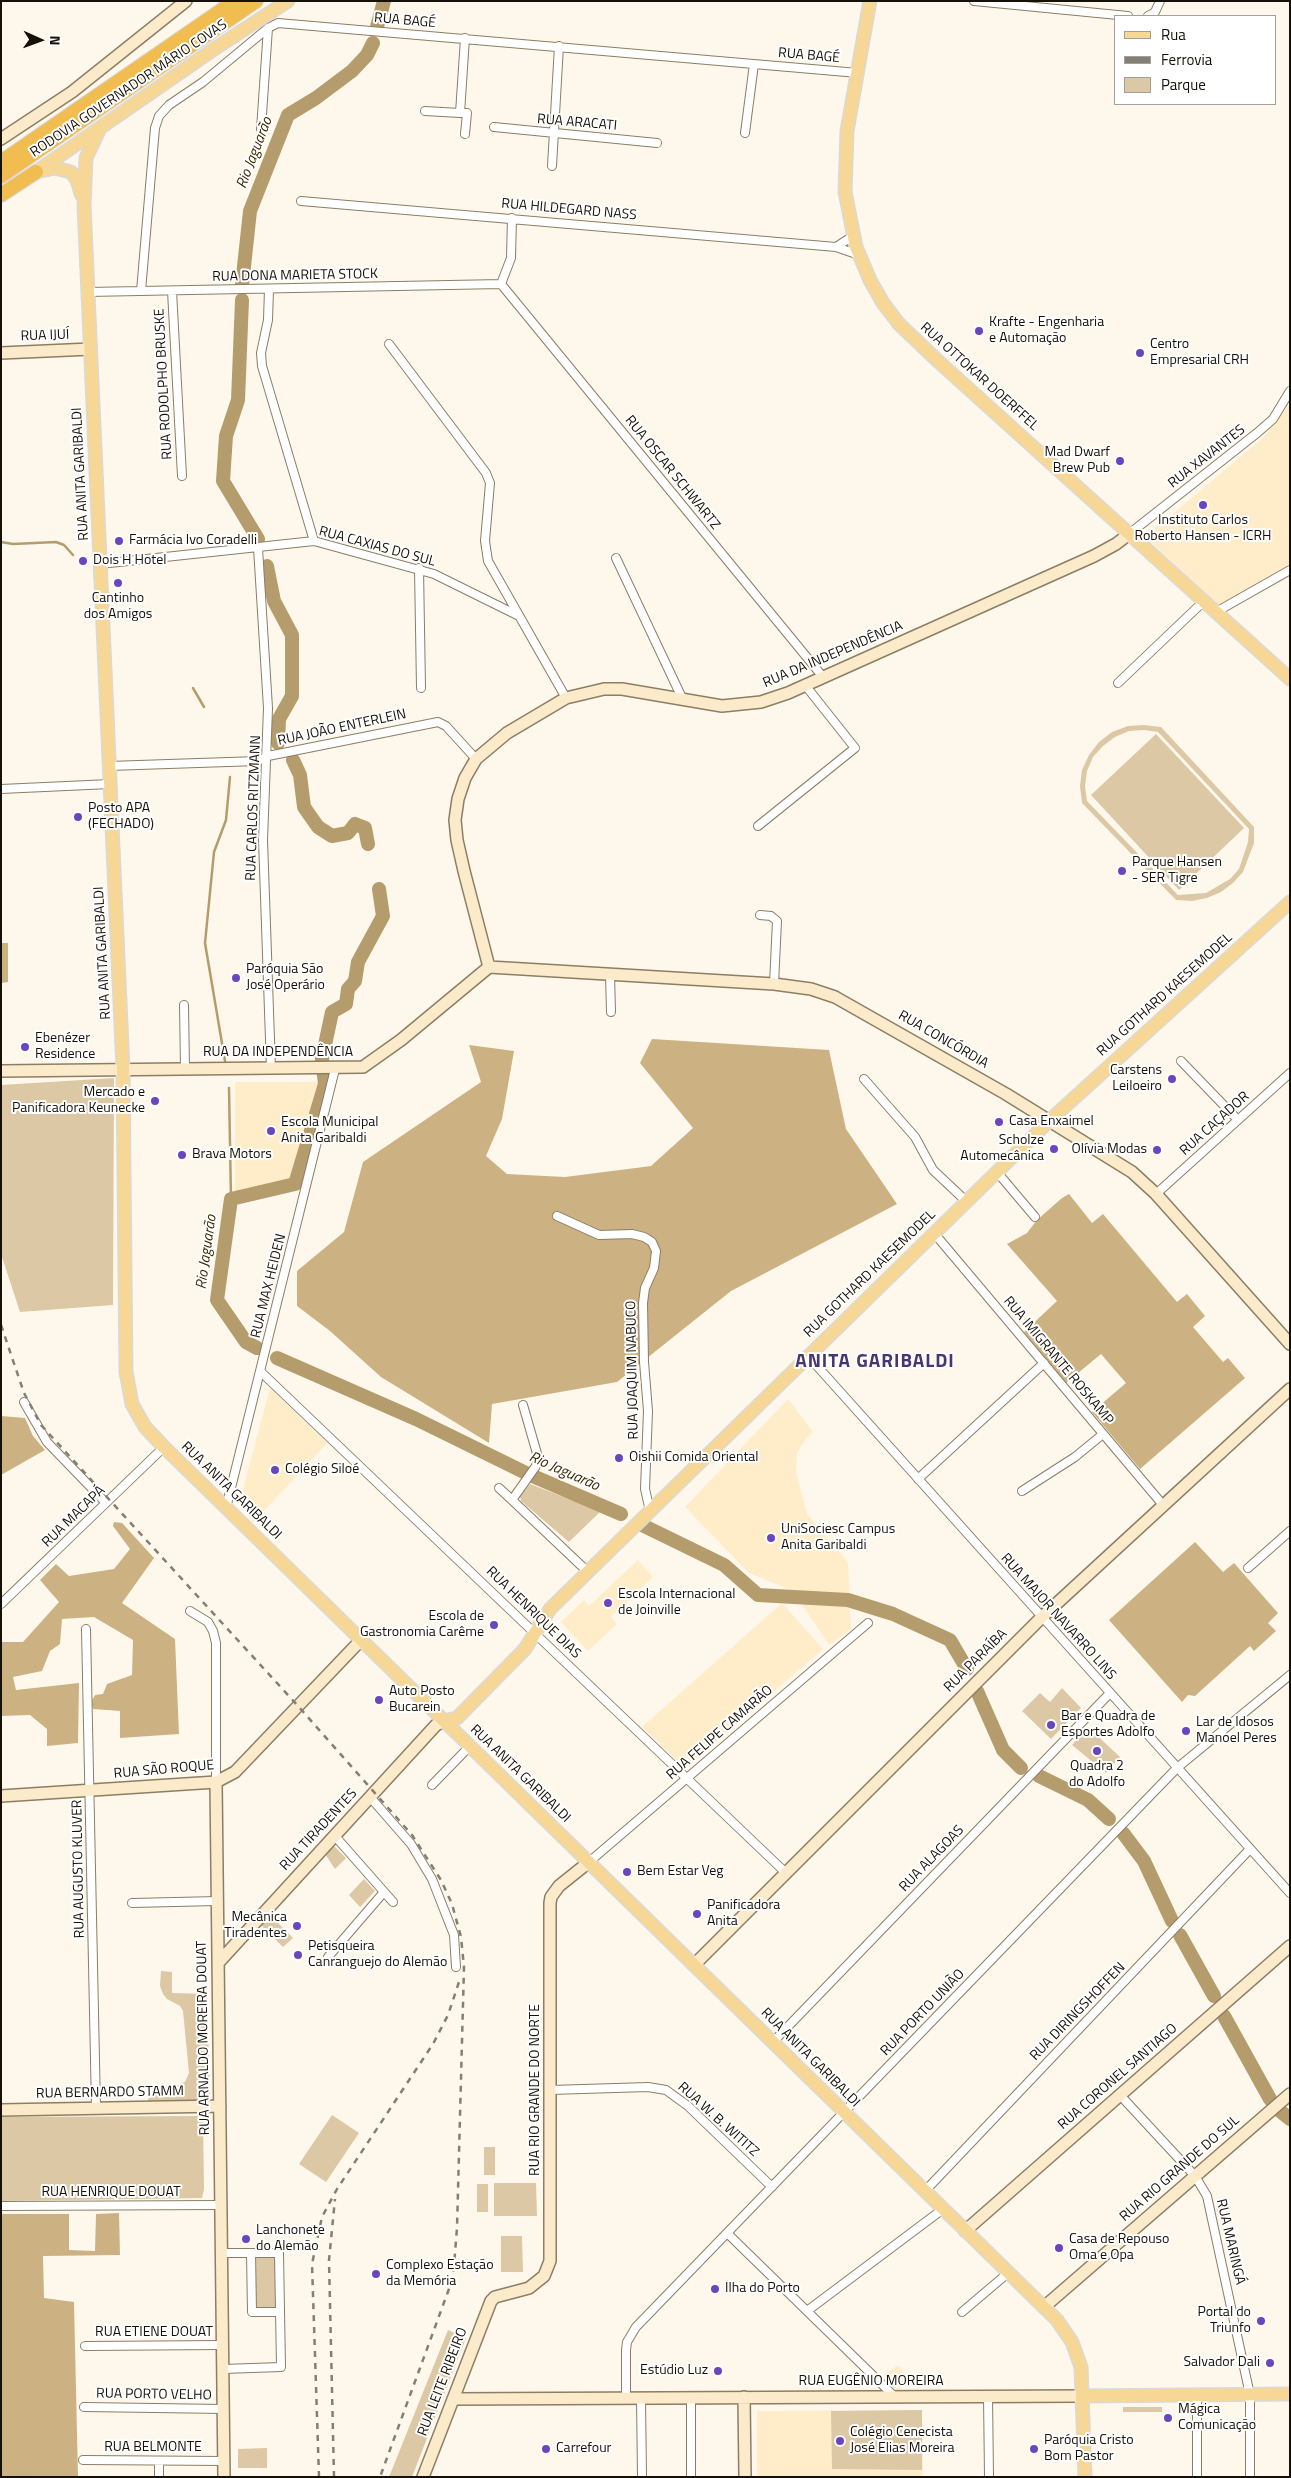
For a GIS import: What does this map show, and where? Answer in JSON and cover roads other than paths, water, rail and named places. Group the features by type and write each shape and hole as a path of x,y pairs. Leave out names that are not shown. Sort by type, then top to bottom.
{"highway":[{"name":"RODOVIA GOVERNADOR MÁRIO COVAS","path":"1,162 235,1"},
{"name":"RODOVIA GOVERNADOR MÁRIO COVAS","path":"1,176 256,1"},
{"path":"1,195 36,172"}],"main road":[{"path":"36,172 288,1"},
{"name":"RUA OTTOKAR DOERFFEL","path":"870,1 844,162 845,192 853,236 859,255 883,303 910,334 1290,679"},
{"name":"RUA ANITA GARIBALDI","path":"100,128 86,158 84,205 123,1070 126,1372 128,1390 138,1417 164,1447 226,1508 1044,2307 1065,2331 1077,2355 1082,2378 1085,2477"},
{"name":"RUA ANITA GARIBALDI","path":"36,172 56,168 71,172 77,180 84,205"},
{"name":"RUA GOTHARD KAESEMODEL","path":"444,1721 457,1718 525,1650 550,1609 996,1172 1049,1121 1290,902"},
{"name":"RUA EUGÊNIO MOREIRA","path":"1083,2396 1290,2394"}],"street":[{"path":"1,139 72,92 186,1"},
{"path":"974,1 1118,15"},
{"path":"1152,14 1160,1"},
{"name":"RUA BAGÉ","path":"141,291 155,128 159,116 169,105 203,82 268,28 284,23 858,73"},
{"path":"261,129 268,28"},
{"path":"460,113 465,38"},
{"path":"552,166 559,46"},
{"path":"745,133 754,64"},
{"path":"425,111 467,113 465,134"},
{"name":"RUA ARACATI","path":"494,127 657,143"},
{"name":"RUA HILDEGARD NASS","path":"301,200 836,247 859,255"},
{"path":"502,284 511,258 512,218"},
{"path":"836,247 853,236"},
{"name":"RUA DONA MARIETA STOCK","path":"88,292 502,284"},
{"name":"RUA OSCAR SCHWARTZ","path":"502,284 823,677"},
{"path":"269,289 268,320 261,353 262,366 314,541"},
{"name":"RUA RODOLPHO BRUSKE","path":"172,291 182,476"},
{"path":"389,344 486,472 490,483 485,541 488,561 566,698"},
{"name":"RUA IJUÍ","path":"1,353 91,349"},
{"name":"RUA XAVANTES","path":"1129,534 1257,433 1273,418 1290,391"},
{"name":"RUA DA INDEPENDÊNCIA","path":"1,1071 354,1069 370,1064 489,967 462,863 455,820 458,799 465,778 476,760 507,733 566,698 587,691 622,689 722,706 761,702 805,685 1094,556 1116,544 1129,534"},
{"name":"RUA CAXIAS DO SUL","path":"100,564 314,541 419,568 447,579 519,616"},
{"name":"RUA CARLOS RITZMANN","path":"258,548 268,700 268,756 263,856 271,1068"},
{"path":"616,558 683,700"},
{"path":"419,568 421,688"},
{"path":"1216,612 1290,570"},
{"path":"1118,683 1204,602"},
{"path":"758,826 855,748 805,685"},
{"name":"RUA JOÃO ENTERLEIN","path":"109,766 258,761 268,756 438,722 446,726 476,760"},
{"path":"1,789 110,784"},
{"path":"760,915 771,916 777,921 774,984"},
{"name":"RUA CONCÓRDIA","path":"489,967 774,984 810,989 835,998 921,1044 1132,1172 1156,1194 1290,1344"},
{"path":"610,974 611,1012"},
{"path":"184,1005 185,1069"},
{"path":"1181,1060 1238,1120"},
{"name":"RUA MAX HEIDEN","path":"226,1508 261,1372 331,1069"},
{"name":"RUA CAÇADOR","path":"1156,1194 1290,1073"},
{"path":"864,1079 915,1138 932,1170 966,1202"},
{"path":"996,1172 1035,1217"},
{"name":"RUA JOAQUIM NABUCO","path":"556,1216 599,1235 632,1234 644,1237 652,1242 656,1251 655,1264 645,1288 643,1303 644,1362 648,1411 645,1489 650,1511"},
{"name":"RUA IMIGRANTE ROSKAMP","path":"934,1233 1163,1505"},
{"name":"RUA MAJOR NAVARRO LINS","path":"808,1356 1290,1893"},
{"path":"918,1479 1044,1363"},
{"name":"RUA HENRIQUE DIAS","path":"261,1372 786,1873"},
{"name":"RUA PARAÍBA","path":"694,1965 1042,1617 1290,1389"},
{"path":"24,1402 47,1442 106,1503"},
{"path":"512,1500 536,1466 537,1449 522,1406"},
{"path":"1022,1491 1075,1457 1103,1434"},
{"name":"RUA MACAPÁ","path":"1,1604 164,1447"},
{"path":"499,1488 588,1572"},
{"path":"1248,1568 1290,1531"},
{"name":"RUA ARNALDO MOREIRA DOUAT","path":"190,1611 208,1622 214,1631 216,1643 216,1807 224,2477"},
{"name":"RUA FELIPE CAMARÃO","path":"589,1862 868,1623"},
{"name":"RUA AUGUSTO KLUVER","path":"86,1629 96,2108"},
{"name":"RUA SÃO ROQUE","path":"1,1796 216,1782 235,1772 361,1640"},
{"name":"RUA PORTO UNIÃO","path":"626,2398 626,2350 631,2334 1177,1768 1290,1675"},
{"name":"RUA ALAGOAS","path":"773,2042 1110,1692"},
{"name":"RUA TIRADENTES","path":"218,1962 436,1725 444,1721"},
{"path":"432,1785 470,1746"},
{"path":"216,1807 221,1794 235,1772"},
{"path":"370,1797 411,1844 432,1878 454,1935 456,1967"},
{"path":"334,1835 393,1902"},
{"name":"RUA DIRINGSHOFFEN","path":"925,2191 1250,1849"},
{"name":"RUA RIO GRANDE DO NORTE","path":"492,2298 529,2288 544,2276 550,2261 550,1903 551,1897 559,1886 589,1862"},
{"path":"328,1957 384,1892"},
{"path":"132,1903 218,1901"},
{"path":"218,1932 225,1939 238,1940"},
{"name":"RUA CORONEL SANTIAGO","path":"965,2231 1290,1946"},
{"name":"RUA W. B. WITITZ","path":"550,2090 648,2087 666,2090 688,2106 772,2187"},
{"name":"RUA RIO GRANDE DO SUL","path":"1044,2307 1290,2094"},
{"name":"RUA MARINGÁ","path":"1120,2096 1195,2176 1202,2186 1212,2210 1250,2395 1250,2477"},
{"name":"RUA BERNARDO STAMM","path":"1,2110 220,2106"},
{"name":"RUA HENRIQUE DOUAT","path":"1,2206 221,2205"},
{"path":"807,2311 943,2209"},
{"path":"727,2233 895,2397"},
{"path":"222,2253 279,2253 281,2368 223,2369"},
{"path":"251,2253 252,2312 280,2312"},
{"path":"962,2312 1008,2273"},
{"name":"RUA LEITE RIBEIRO","path":"423,2477 492,2298"},
{"name":"RUA ETIENE DOUAT","path":"85,2346 223,2345"},
{"path":"1197,2395 1198,2477"},
{"path":"988,2396 989,2477"},
{"name":"RUA EUGÊNIO MOREIRA","path":"453,2399 1083,2396"},
{"path":"641,2398 642,2477"},
{"path":"691,2398 691,2477"},
{"path":"744,2398 745,2477"},
{"name":"RUA PORTO VELHO","path":"84,2407 224,2409"},
{"name":"RUA BELMONTE","path":"83,2460 224,2461"},
{"path":"159,2461 159,2477"}],"waterway":[{"name":"Rio Jaguarão","path":"377,27 384,1"},
{"name":"Rio Jaguarão","path":"242,285 250,211 288,115 316,98 352,71 367,55 373,43"},
{"name":"Rio Jaguarão","path":"242,300 238,400 226,436 223,481 258,539"},
{"path":"1,542 13,544 56,542 64,545 73,555"},
{"name":"Rio Jaguarão","path":"267,566 274,601 292,635 292,696 279,719 278,743"},
{"path":"193,688 204,707"},
{"name":"Rio Jaguarão","path":"293,760 300,775 304,807 318,827 332,836 348,833 355,824 365,828 368,844"},
{"path":"225,1061 205,943 214,852 226,820 230,777"},
{"name":"Rio Jaguarão","path":"257,1348 246,1342 217,1300 231,1199 295,1184 325,1084 322,1059 332,1012 346,1004 348,989 355,981 358,962 383,916 379,889"},
{"path":"229,1088 231,1199"},
{"name":"Rio Jaguarão","path":"277,1358 416,1419 528,1474 621,1514"},
{"name":"Rio Jaguarão","path":"642,1525 724,1565 758,1595 848,1600 893,1614 950,1640 967,1669"},
{"name":"Rio Jaguarão","path":"977,1691 1003,1750 1021,1768"},
{"name":"Rio Jaguarão","path":"1039,1776 1088,1800 1109,1819"},
{"name":"Rio Jaguarão","path":"1123,1833 1144,1861 1172,1921"},
{"name":"Rio Jaguarão","path":"1180,1935 1214,1996"},
{"name":"Rio Jaguarão","path":"1224,2016 1270,2099"},
{"name":"Rio Jaguarão","path":"1280,2111 1290,2119"}],"railway":[{"path":"1,1325 24,1393 41,1425 298,1706 412,1835 441,1880 452,1904 461,1937 464,1967 457,2228 453,2278 380,2477"},
{"path":"319,2477 312,2264 322,2217 337,2189 433,2044 448,2015 460,1979"},
{"path":"334,2477 329,2260 335,2199"}],"place":[{"name":"Krafte - Engenharia e Automação","path":"979,331"},
{"name":"Centro Empresarial CRH","path":"1140,353"},
{"name":"Mad Dwarf Brew Pub","path":"1120,461"},
{"name":"Instituto Carlos Roberto Hansen - ICRH","path":"1203,505"},
{"name":"Farmácia Ivo Coradelli","path":"119,541"},
{"name":"Dois H Hotel","path":"83,561"},
{"name":"Cantinho dos Amigos","path":"118,583"},
{"name":"Posto APA (FECHADO)","path":"78,817"},
{"name":"Parque Hansen - SER Tigre","path":"1122,871"},
{"name":"Paróquia São José Operário","path":"236,978"},
{"name":"Ebenézer Residence","path":"25,1047"},
{"name":"Carstens Leiloeiro","path":"1172,1079"},
{"name":"Mercado e Panificadora Keunecke","path":"155,1101"},
{"name":"Casa Enxaimel","path":"999,1122"},
{"name":"Escola Municipal Anita Garibaldi","path":"271,1131"},
{"name":"Scholze Automecânica","path":"1054,1149"},
{"name":"Olívia Modas","path":"1157,1150"},
{"name":"Brava Motors","path":"182,1155"},
{"name":"Oishii Comida Oriental","path":"619,1458"},
{"name":"Colégio Siloé","path":"275,1470"},
{"name":"UniSociesc Campus Anita Garibaldi","path":"771,1538"},
{"name":"Escola Internacional de Joinville","path":"608,1603"},
{"name":"Escola de Gastronomia Carême","path":"494,1625"},
{"name":"Auto Posto Bucarein","path":"379,1700"},
{"name":"Bar e Quadra de Esportes Adolfo","path":"1051,1725"},
{"name":"Lar de Idosos Manoel Peres","path":"1186,1731"},
{"name":"Quadra 2 do Adolfo","path":"1097,1751"},
{"name":"Bem Estar Veg","path":"627,1872"},
{"name":"Panificadora Anita","path":"697,1914"},
{"name":"Mecânica Tiradentes","path":"297,1926"},
{"name":"Petisqueira Canranguejo do Alemão","path":"298,1955"},
{"name":"Lanchonete do Alemão","path":"246,2239"},
{"name":"Casa de Repouso Oma e Opa","path":"1059,2248"},
{"name":"Complexo Estação da Memória","path":"376,2274"},
{"name":"Ilha do Porto","path":"715,2289"},
{"name":"Portal do Triunfo","path":"1261,2321"},
{"name":"Salvador Dali","path":"1270,2363"},
{"name":"Estúdio Luz","path":"718,2371"},
{"name":"Mágica Comunicação","path":"1168,2418"},
{"name":"Colégio Cenecista José Elias Moreira","path":"840,2441"},
{"name":"Carrefour","path":"546,2449"},
{"name":"Paróquia Cristo Bom Pastor","path":"1034,2449"}],"district":[{"name":"ANITA GARIBALDI","path":"875,1362"}]}
